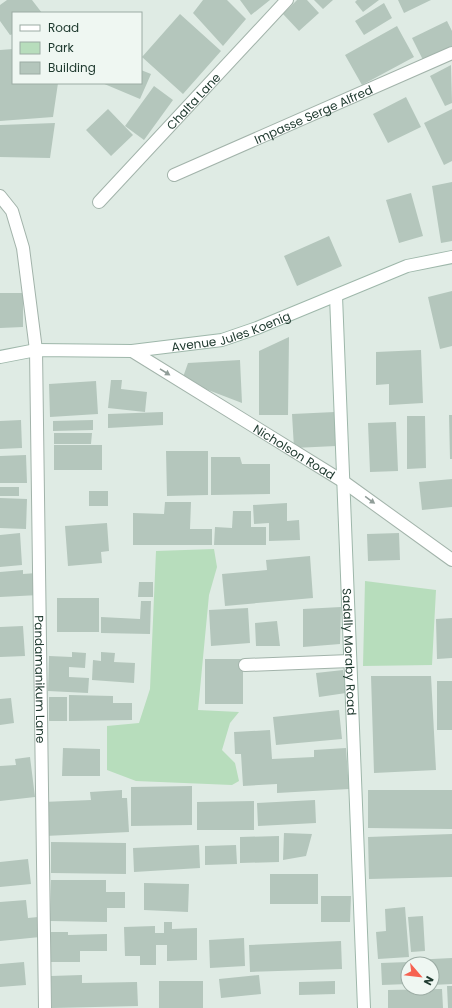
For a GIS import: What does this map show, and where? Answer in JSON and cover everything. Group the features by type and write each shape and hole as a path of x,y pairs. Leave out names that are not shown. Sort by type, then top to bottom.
{"street":[{"name":"Chalta Lane","path":"99,202 287,0"},
{"name":"Impasse Serge Alfred","path":"174,175 452,53"},
{"name":"Pandamanikum Lane","path":"0,196 12,211 23,248 36,350 45,1008"},
{"name":"Avenue Jules Koenig","path":"0,357 36,350 132,351 222,340 336,296 407,266 452,257"},
{"name":"Sadally Moraby Road","path":"336,296 364,1008"},
{"name":"Nicholson Road","path":"132,351 344,482 452,560"},
{"path":"245,665 350,661"}],"green space":[{"path":"214,549 217,567 209,595 198,710 239,712 230,723 222,750 235,763 239,781 232,785 136,781 107,770 107,726 139,723 150,689 156,551"},
{"path":"365,581 436,590 432,665 363,666"}],"building":[{"path":"7,0 32,0 41,12 12,12 12,34 10,35 0,21 0,5"},
{"path":"203,0 227,0 246,19 223,46 193,13"},
{"path":"240,0 270,0 251,15"},
{"path":"297,0 307,0 319,13 299,31 283,14"},
{"path":"314,0 333,0 323,9"},
{"path":"357,0 379,0 363,12 355,2"},
{"path":"398,0 431,0 404,13"},
{"path":"384,3 392,18 364,35 355,21"},
{"path":"180,14 221,51 183,94 142,57"},
{"path":"447,21 452,31 452,46 423,60 412,38"},
{"path":"397,26 414,57 362,85 345,55"},
{"path":"12,49 12,84 58,84 53,117 0,121 0,50"},
{"path":"451,65 452,103 445,106 430,76"},
{"path":"142,70 151,74 140,99 104,84 142,84"},
{"path":"154,86 173,100 144,140 125,126"},
{"path":"406,97 421,127 388,143 373,114"},
{"path":"108,109 133,135 111,156 86,130"},
{"path":"452,109 452,161 444,165 424,123"},
{"path":"55,123 50,158 0,157 0,125"},
{"path":"452,182 452,241 441,243 432,186"},
{"path":"411,193 423,236 399,243 386,200"},
{"path":"329,236 342,266 297,286 284,256"},
{"path":"452,291 452,346 440,349 428,297"},
{"path":"0,293 23,293 23,327 0,328"},
{"path":"289,337 288,415 259,415 259,351"},
{"path":"421,350 423,403 389,405 389,384 376,385 376,352"},
{"path":"240,360 242,403 182,380 188,363"},
{"path":"111,380 122,380 121,389 147,392 145,412 108,408"},
{"path":"96,381 98,414 50,417 49,384"},
{"path":"163,412 163,425 108,428 108,414"},
{"path":"335,412 336,446 294,448 292,414"},
{"path":"449,415 452,415 452,459 450,459"},
{"path":"407,416 425,416 426,468 407,469"},
{"path":"21,420 22,448 0,449 0,421"},
{"path":"93,420 93,430 53,431 53,421"},
{"path":"396,422 398,471 370,472 368,423"},
{"path":"54,433 92,433 91,444 54,444"},
{"path":"54,445 102,445 102,470 54,470"},
{"path":"166,451 208,451 208,495 167,496"},
{"path":"26,455 27,483 0,483 0,456"},
{"path":"211,457 240,457 242,464 270,464 270,494 211,495"},
{"path":"452,479 452,507 422,510 419,482"},
{"path":"0,487 19,487 19,496 0,496"},
{"path":"89,491 108,491 108,506 89,506"},
{"path":"0,498 27,499 26,529 0,528"},
{"path":"165,502 191,502 190,529 212,529 212,545 133,545 133,513 164,514"},
{"path":"287,503 287,521 299,520 300,540 269,541 269,523 254,524 253,505"},
{"path":"233,511 251,511 251,527 266,527 266,545 214,545 215,527 232,528"},
{"path":"107,523 109,551 101,552 102,563 68,566 65,526"},
{"path":"20,533 22,565 0,567 0,535"},
{"path":"399,533 400,560 368,561 367,534"},
{"path":"310,556 313,598 225,606 222,574 267,570 266,560"},
{"path":"23,570 23,574 37,573 39,595 0,597 0,572"},
{"path":"139,582 153,582 153,597 138,597"},
{"path":"57,598 99,598 99,632 57,632"},
{"path":"141,601 151,601 150,634 101,633 101,617 140,619"},
{"path":"341,607 340,644 303,647 303,609"},
{"path":"248,608 250,643 211,646 209,610"},
{"path":"452,618 452,658 437,659 436,619"},
{"path":"277,621 280,646 256,646 255,623"},
{"path":"23,626 25,656 0,657 0,627"},
{"path":"72,652 86,653 85,668 69,667 69,677 89,678 88,693 48,691 49,656 72,657"},
{"path":"101,652 115,653 114,662 135,663 134,683 92,680 93,660 101,661"},
{"path":"205,659 243,659 243,704 205,704"},
{"path":"343,670 346,693 319,697 316,673"},
{"path":"371,676 431,676 436,770 374,773"},
{"path":"437,681 452,681 452,730 437,730"},
{"path":"69,695 113,696 113,703 132,703 132,720 69,721"},
{"path":"49,697 67,697 67,721 49,721"},
{"path":"11,698 14,723 0,725 0,699"},
{"path":"339,710 342,739 276,745 273,717"},
{"path":"270,730 272,759 314,757 314,750 346,748 349,789 277,793 277,784 243,786 241,754 235,754 234,732"},
{"path":"63,748 100,749 100,776 62,776"},
{"path":"30,757 35,797 0,801 0,766 16,765 15,759"},
{"path":"192,786 192,825 131,826 131,787"},
{"path":"122,790 122,798 127,798 129,832 45,836 43,802 91,800 90,792"},
{"path":"368,790 452,790 452,829 368,828"},
{"path":"315,800 316,823 258,826 257,803"},
{"path":"254,801 254,830 197,830 197,802"},
{"path":"284,833 312,834 306,856 283,860"},
{"path":"452,834 452,877 369,879 368,837"},
{"path":"279,836 279,862 240,863 240,837"},
{"path":"51,842 126,843 126,874 51,873"},
{"path":"199,845 200,868 134,872 133,848"},
{"path":"236,845 237,864 205,865 205,846"},
{"path":"28,859 31,884 0,887 0,862"},
{"path":"270,874 318,874 318,904 270,904"},
{"path":"51,880 106,880 106,892 125,892 125,908 107,908 107,922 50,921"},
{"path":"144,883 189,884 188,912 144,910"},
{"path":"321,896 351,896 350,922 321,922"},
{"path":"26,900 28,918 38,917 40,937 0,941 0,902"},
{"path":"405,907 409,956 378,959 376,932 386,931 385,909"},
{"path":"423,916 425,951 411,952 408,917"},
{"path":"164,922 172,922 172,929 197,928 197,960 167,961 167,945 156,945 156,965 140,965 140,956 125,956 124,927 155,926 155,933 164,933"},
{"path":"51,932 68,932 68,935 107,934 107,951 80,951 80,962 51,962"},
{"path":"244,938 245,966 210,968 209,940"},
{"path":"341,941 342,969 250,972 249,945"},
{"path":"452,958 452,984 440,985 440,959"},
{"path":"24,962 26,985 0,987 0,964"},
{"path":"400,962 400,984 382,985 381,963"},
{"path":"82,975 82,983 137,982 138,1006 52,1008 51,976"},
{"path":"259,975 261,994 221,998 219,979"},
{"path":"159,981 203,981 203,1008 159,1008"},
{"path":"335,981 335,994 299,995 299,982"},
{"path":"447,986 452,986 452,1008 448,1008"},
{"path":"440,989 442,989 443,1008 388,1008 388,990 400,990 400,996 440,996"}]}
